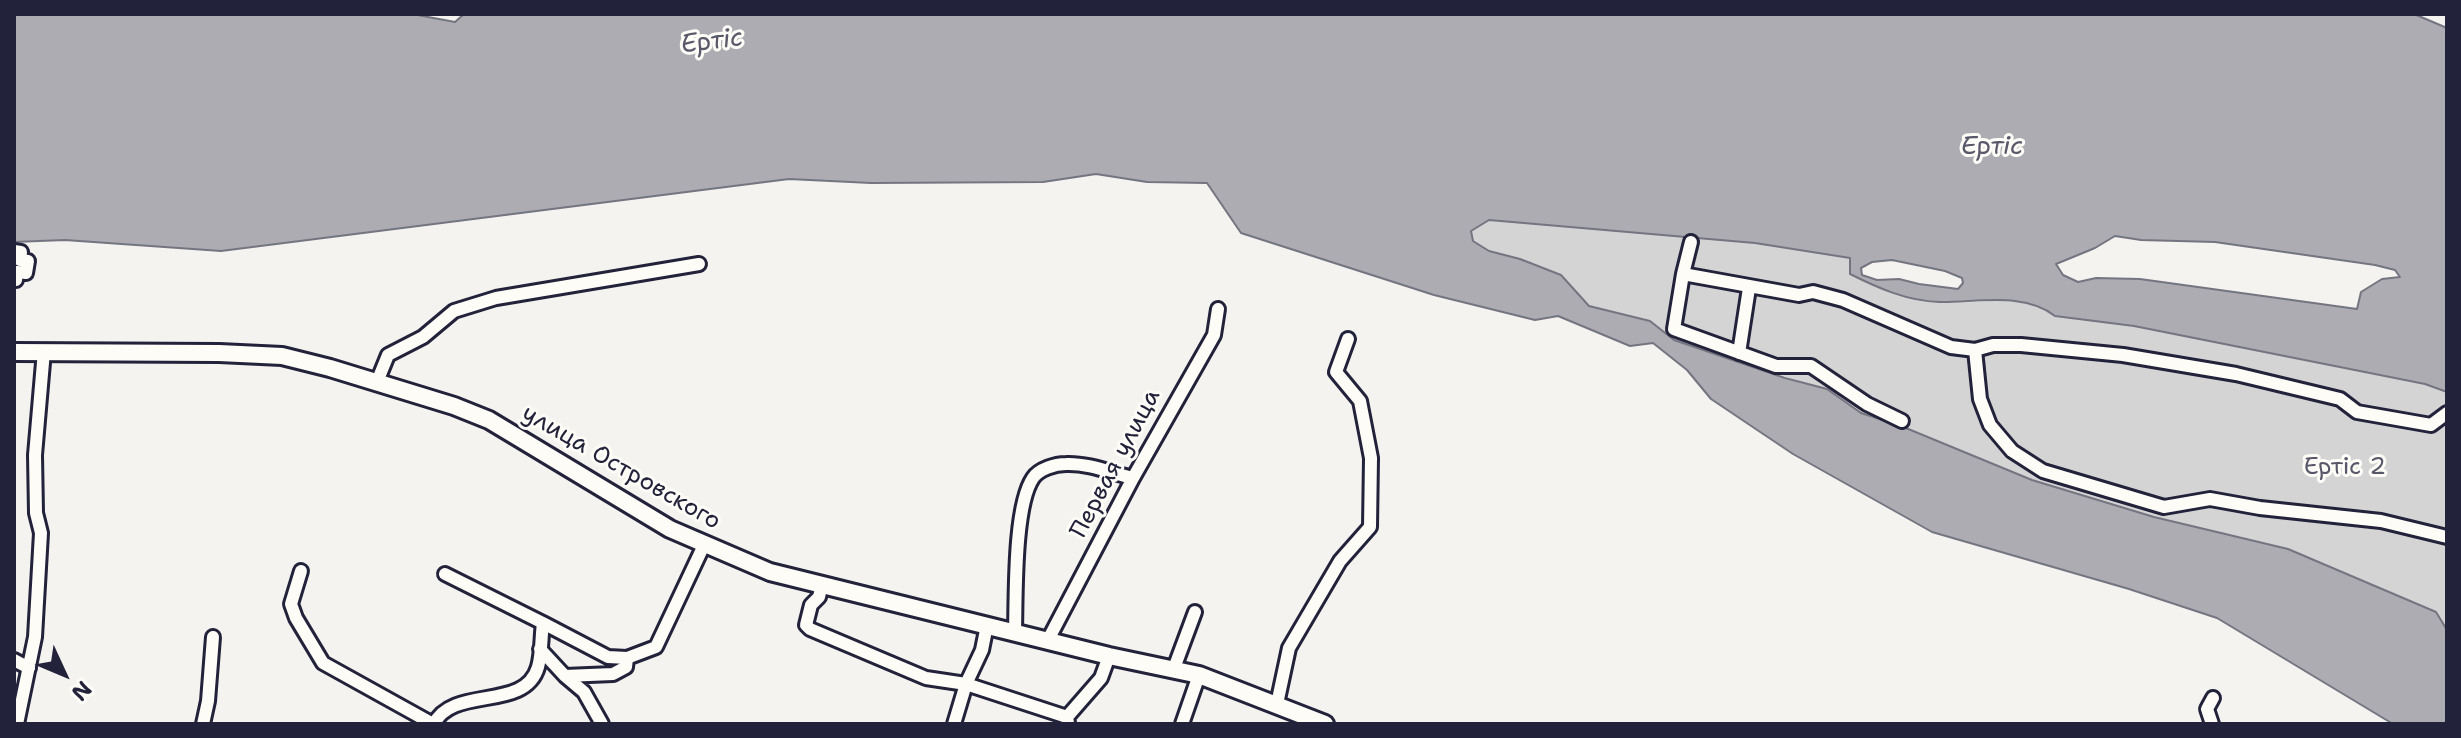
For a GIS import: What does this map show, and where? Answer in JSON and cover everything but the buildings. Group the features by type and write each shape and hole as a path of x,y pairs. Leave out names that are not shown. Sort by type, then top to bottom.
{"main road":[{"name":"улица Островского","path":"14,352 282,356 377,382 489,420 670,529 770,572 1109,656 1199,675 1325,724"}],"street":[{"path":"1691,242 1674,329 1776,366 1811,366 1867,404 1902,421"},
{"path":"14,251 21,252 20,260 28,261 26,273 17,272 14,280"},
{"path":"377,382 388,355 423,337 454,311 496,298 699,264"},
{"path":"1683,274 1749,288 1799,295 1813,292 1843,300 1951,347 1975,350 1993,345 2021,345 2123,355 2236,374 2340,399 2357,412 2411,422 2431,425 2447,413"},
{"path":"1739,353 1749,288"},
{"name":"Первая улица","path":"1048,640 1133,478 1214,335 1218,309"},
{"path":"1277,704 1289,648 1340,561 1370,527 1371,458 1360,401 1336,372 1348,339"},
{"path":"1975,350 1980,399 1990,425 2012,451 2043,471 2164,507 2210,499 2260,508 2381,521 2447,537"},
{"path":"17,724 35,637 41,533 36,513 35,455 44,351"},
{"path":"1015,631 1018,538 1024,497 1034,476 1051,466 1066,464 1133,478"},
{"path":"445,574 608,657 627,658 656,647 704,545"},
{"path":"301,571 291,604 323,663 433,724 453,707 517,691 527,684 538,667 543,623"},
{"path":"822,584 819,597 811,605 806,625 810,629 926,678 966,684 1068,721 1101,678 1109,656"},
{"path":"1173,671 1195,612"},
{"path":"954,724 966,684 982,650 987,625"},
{"path":"203,724 213,637"},
{"path":"540,649 584,692 602,724"},
{"path":"565,676 613,674 626,667 627,658"},
{"path":"14,660 29,668"},
{"path":"1182,724 1199,675"},
{"path":"2212,724 2207,709 2213,698"}],"green space":[{"name":"Ертіс 2","path":"1489,220 1755,243 1850,258 1850,275 1930,300 2029,303 2055,316 2134,326 2425,384 2447,392 2447,630 2436,612 2288,549 2154,517 2032,480 1901,426 1861,413 1850,404 1805,383 1674,340 1650,321 1589,306 1561,275 1489,251 1473,241 1471,231"}],"water":[{"name":"Ертіс","path":"14,14 412,14 455,22 464,14 2414,14 2447,28 2447,392 2425,384 2134,326 2055,316 2029,303 1916,299 1882,289 1850,274 1850,258 1755,243 1489,220 1471,231 1473,241 1489,251 1561,275 1589,306 1650,321 1674,340 1827,389 1861,413 1901,426 2032,480 2154,517 2288,549 2436,612 2447,630 2447,721 2444,724 2393,724 2217,618 1932,532 1793,454 1711,399 1687,370 1653,343 1630,346 1558,316 1535,320 1434,295 1241,233 1207,183 1147,182 1096,174 1043,182 871,183 789,179 221,251 65,240 14,242","holes":["2115,236 2141,240 2215,242 2375,265 2395,270 2400,277 2382,279 2361,292 2357,309 2140,279 2096,278 2078,282 2063,275 2056,264","1892,260 1945,271 1962,278 1963,283 1958,289 1899,279 1877,280 1862,275 1861,268 1872,262"]}]}
